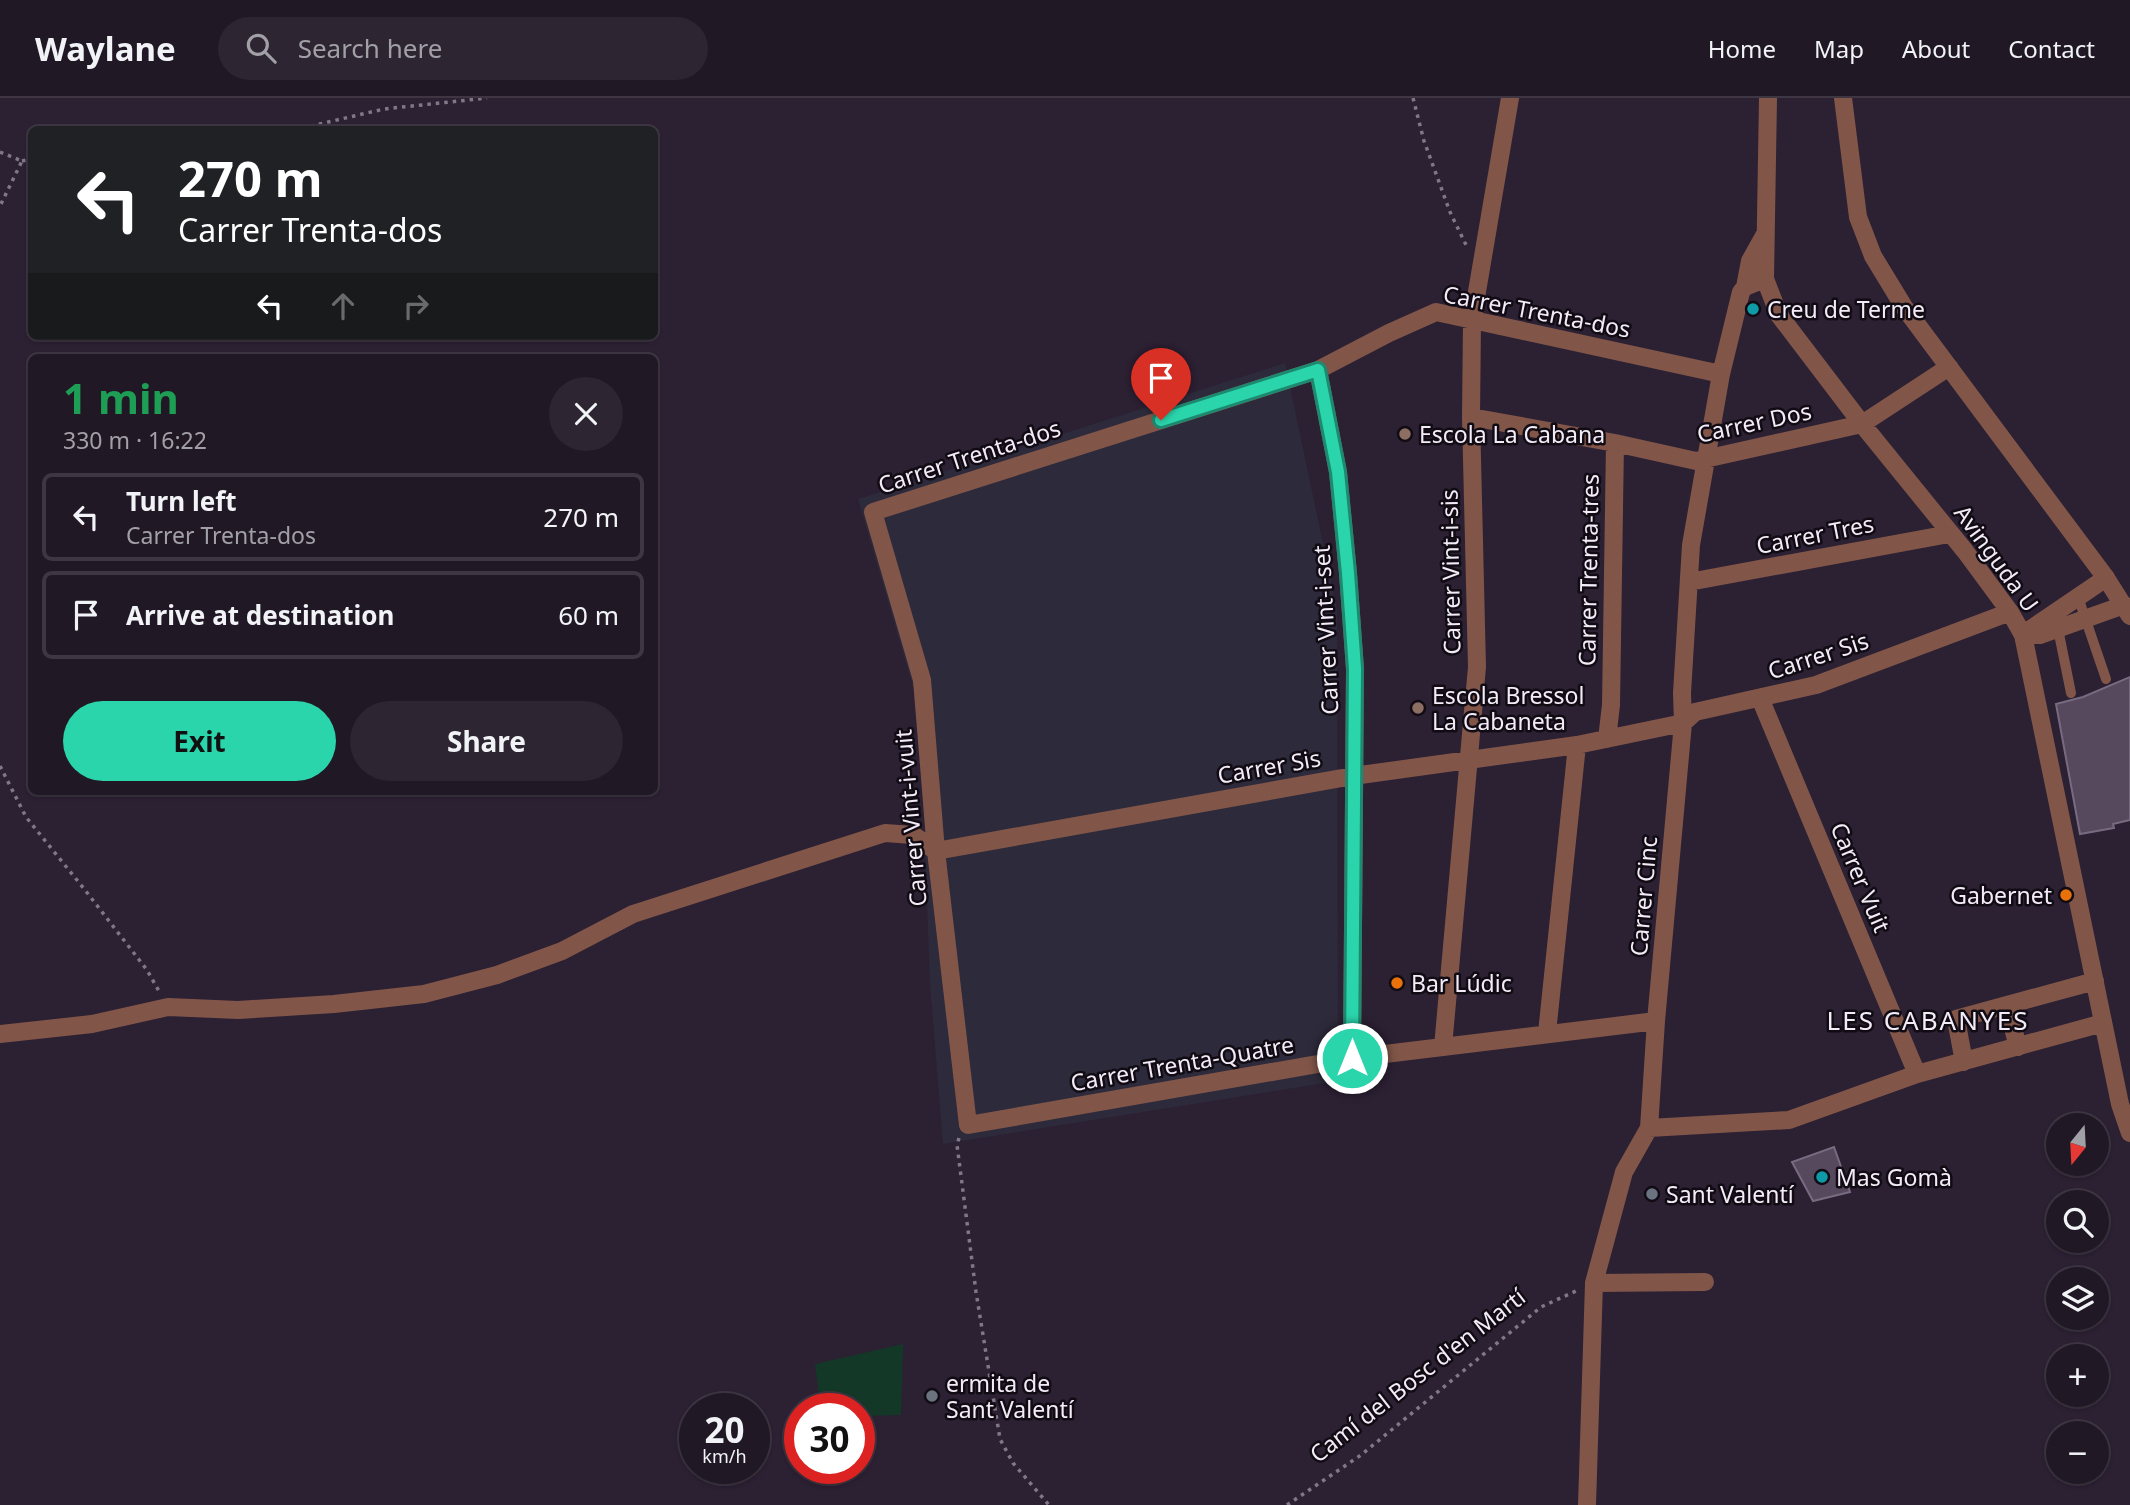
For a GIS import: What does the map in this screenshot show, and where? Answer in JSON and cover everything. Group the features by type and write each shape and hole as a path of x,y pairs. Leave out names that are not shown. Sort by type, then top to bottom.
{"street":[{"name":"Carrer Vint-i-sis","path":"1443,1047 1477,667 1471,418 1472,321 1510,98"},
{"name":"Avinguda U","path":"1768,98 1765,279 1779,315 1862,424 1965,551 2010,612 2023,635 2120,1104 2130,1133"},
{"path":"1843,98 1858,217 1873,256 1904,307 2127,610 2086,619 2056,621 2023,635"},
{"name":"Carrer Cinc","path":"1587,1505 1594,1283 1624,1172 1649,1128 1683,723 1682,693 1691,545 1721,374 1738,300 1745,287 1750,261 1764,236"},
{"path":"1745,287 1765,279"},
{"name":"Carrer Trenta-dos","path":"873,512 1318,370 1436,312 1721,374"},
{"name":"Carrer Dos","path":"1471,418 1615,443 1696,461 1862,424 1949,368"},
{"name":"Carrer Vint-i-set","path":"1318,370 1338,472 1355,669 1352,1058"},
{"name":"Carrer Trenta-tres","path":"1606,739 1611,705 1615,443"},
{"name":"Carrer Vint-i-vuit","path":"873,512 922,680 936,851 968,1125"},
{"name":"Carrer Tres","path":"1689,582 1949,534"},
{"path":"2056,621 2078,597 2106,578"},
{"name":"Carrer Sis","path":"936,851 1353,776 1577,745 1683,723 1695,712 1816,685 2010,612"},
{"name":"Carrer Vuit","path":"1760,698 1917,1074"},
{"path":"1546,1033 1577,745"},
{"path":"0,1034 92,1024 168,1007 238,1010 334,1004 424,994 497,975 562,951 633,914 885,833 914,835 936,851"},
{"path":"1964,1062 1956,1019 2095,981"},
{"path":"2007,1005 2018,1047"},
{"name":"Carrer Trenta-Quatre","path":"968,1125 1352,1058 1656,1021"},
{"path":"1649,1128 1790,1120 1917,1074 2103,1023"},
{"path":"1594,1283 1705,1282"}],"lane":[{"path":"2078,597 2106,679"},
{"path":"2056,621 2071,693"}],"path":[{"path":"311,126 384,109 487,98"},
{"path":"1413,98 1424,141 1450,212 1479,275"},
{"path":"0,152 22,161 28,160"},
{"path":"0,206 22,161"},
{"path":"0,766 26,817 147,970 168,1007"},
{"path":"968,1125 960,1134 957,1145 976,1292 1000,1439 1013,1462 1049,1505"},
{"name":"Camí del Bosc d'en Martí","path":"1287,1505 1361,1455 1541,1307 1594,1283"}],"shaded area":[{"path":"1285,363 1337,610 1338,1081 943,1144 930,984 920,711 858,499"}],"green space":[{"path":"903,1344 901,1415 875,1416 875,1393 819,1393 815,1364"}],"building":[{"path":"2130,677 2130,820 2113,824 2114,828 2080,834 2056,704 2083,697"},
{"name":"Mas Gomà","path":"1834,1147 1850,1192 1813,1201 1792,1162"}],"place":[{"name":"Creu de Terme","path":"1753,309"},
{"name":"Escola La Cabana","path":"1405,434"},
{"name":"Escola Bressol La Cabaneta","path":"1418,708"},
{"name":"Gabernet","path":"2066,895"},
{"name":"Bar Lúdic","path":"1397,983"},
{"name":"Mas Gomà","path":"1822,1177"},
{"name":"Sant Valentí","path":"1652,1194"},
{"name":"ermita de Sant Valentí","path":"932,1396"}],"district":[{"name":"LES CABANYES","path":"1928,1020"}],"route":[{"path":"1161,420 1318,370 1338,472 1355,669 1352,1058"}]}
